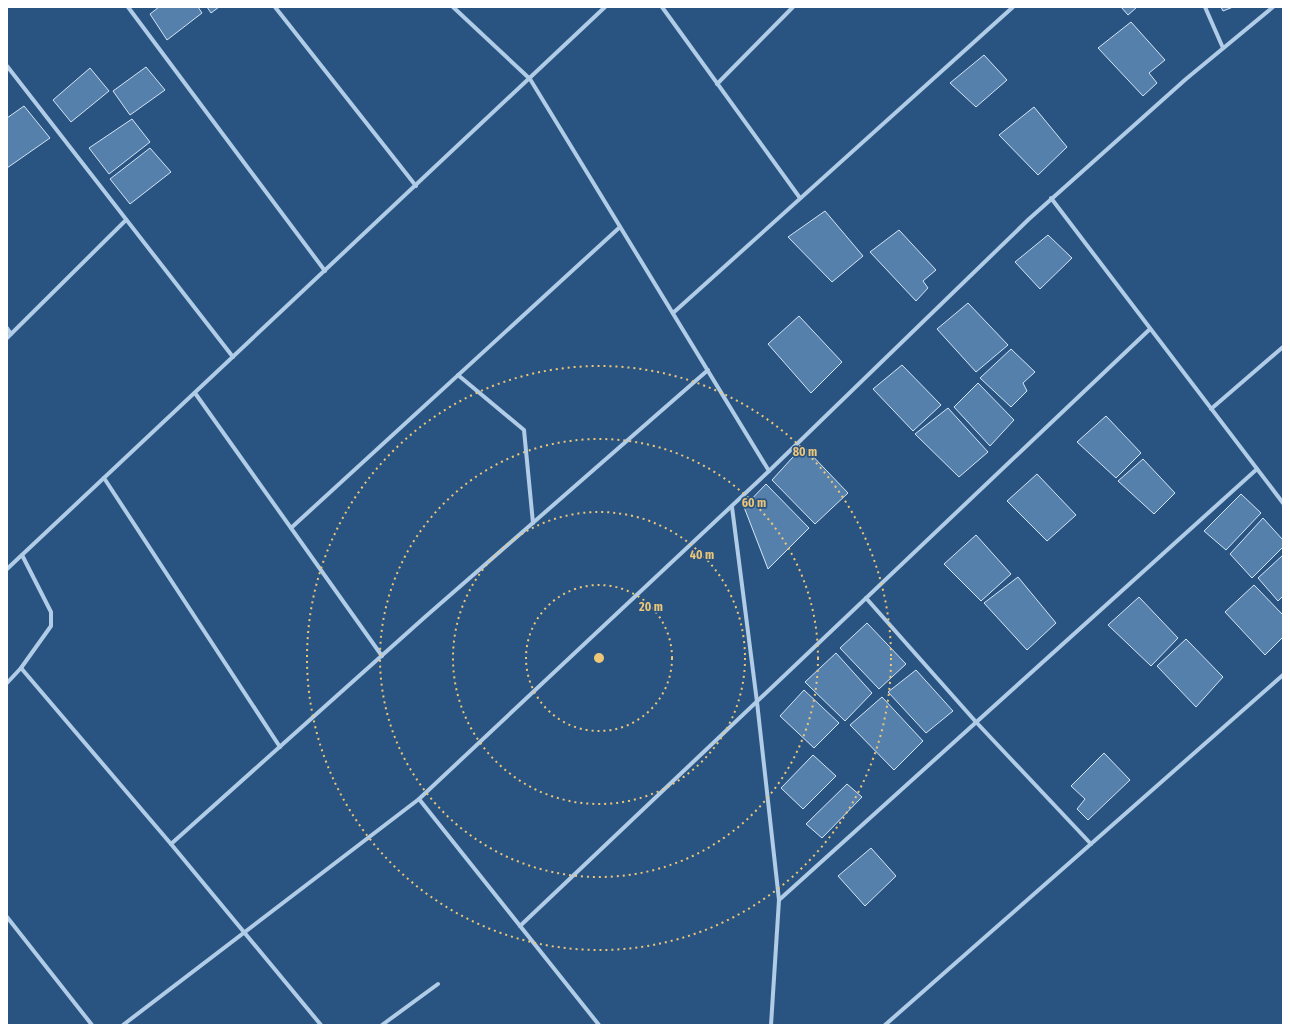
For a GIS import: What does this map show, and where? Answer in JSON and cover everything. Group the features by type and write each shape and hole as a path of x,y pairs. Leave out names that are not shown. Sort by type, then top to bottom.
{"street":[{"path":"128,7 325,271"},
{"path":"275,7 416,186"},
{"path":"453,7 530,79 770,471"},
{"path":"7,569 605,7"},
{"path":"662,7 800,198"},
{"path":"717,84 793,7"},
{"path":"1205,7 1223,48"},
{"path":"123,1025 419,799 770,471 1051,198 1223,48 1273,7"},
{"path":"673,313 1011,8"},
{"path":"7,66 233,357"},
{"path":"1051,198 1283,503"},
{"path":"7,338 126,220"},
{"path":"291,528 620,227"},
{"path":"7,328 12,334"},
{"path":"520,926 1150,329"},
{"path":"1211,409 1283,348"},
{"path":"171,844 382,656 708,370"},
{"path":"458,375 524,430 534,523"},
{"path":"195,392 382,656"},
{"path":"778,900 1257,469"},
{"path":"104,478 280,747"},
{"path":"732,506 757,702 778,900 771,1025"},
{"path":"7,683 21,668 51,626 51,612 22,555"},
{"path":"866,598 976,722 1091,844"},
{"path":"21,668 171,844 322,1025"},
{"path":"885,1025 1283,675"},
{"path":"419,799 599,1025"},
{"path":"7,917 92,1025"},
{"path":"382,1025 438,984"}],"building":[{"path":"159,7 198,7 202,13 167,40 150,14"},
{"path":"207,7 219,7 211,13"},
{"path":"1121,7 1137,7 1128,15"},
{"path":"1221,7 1233,7 1223,11"},
{"path":"1131,22 1165,60 1149,73 1157,83 1143,96 1098,48"},
{"path":"984,55 1007,80 976,107 950,83"},
{"path":"146,67 165,90 130,115 113,91"},
{"path":"90,68 109,91 71,122 53,100"},
{"path":"24,106 50,138 7,168 7,118"},
{"path":"1034,107 1067,147 1038,175 999,135"},
{"path":"132,119 150,142 109,174 89,148"},
{"path":"150,148 171,172 130,204 110,179"},
{"path":"825,211 863,256 832,282 788,237"},
{"path":"899,230 936,270 923,281 928,288 916,301 870,252"},
{"path":"1048,235 1072,258 1040,289 1015,262"},
{"path":"968,303 1008,345 976,372 937,329"},
{"path":"799,316 842,362 811,393 768,344"},
{"path":"1011,349 1035,372 1023,383 1027,391 1011,407 980,378"},
{"path":"902,365 941,405 913,431 873,389"},
{"path":"978,383 1014,420 990,446 954,407"},
{"path":"948,408 988,452 959,477 915,434"},
{"path":"1106,416 1141,453 1116,478 1077,442"},
{"path":"803,446 848,493 815,524 772,480"},
{"path":"1143,459 1175,493 1154,514 1118,481"},
{"path":"1037,474 1076,515 1047,541 1007,501"},
{"path":"766,484 809,528 768,569 744,507"},
{"path":"1241,494 1261,513 1226,550 1204,531"},
{"path":"1263,518 1283,540 1283,547 1252,578 1230,554"},
{"path":"976,535 1011,574 981,601 944,564"},
{"path":"1283,555 1283,596 1278,601 1258,578"},
{"path":"1018,577 1056,623 1027,650 984,603"},
{"path":"1254,585 1283,615 1283,637 1265,655 1225,612"},
{"path":"1139,597 1178,638 1151,666 1108,625"},
{"path":"867,623 906,664 879,689 840,648"},
{"path":"1186,639 1223,677 1196,707 1157,666"},
{"path":"836,653 872,693 845,721 805,682"},
{"path":"916,670 953,711 926,733 888,692"},
{"path":"804,690 839,723 814,748 780,716"},
{"path":"882,697 923,741 894,770 850,725"},
{"path":"1104,753 1130,780 1088,820 1077,809 1085,799 1071,786"},
{"path":"813,755 836,776 803,809 781,788"},
{"path":"847,784 862,797 822,838 806,824"},
{"path":"871,848 896,876 865,906 838,876"}]}
